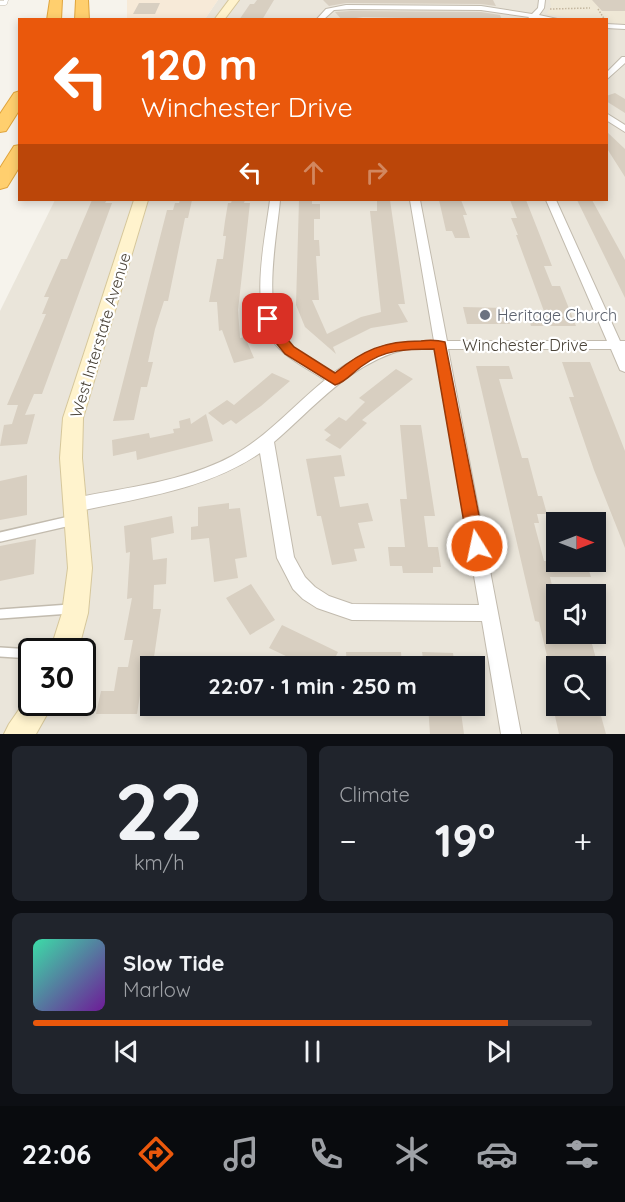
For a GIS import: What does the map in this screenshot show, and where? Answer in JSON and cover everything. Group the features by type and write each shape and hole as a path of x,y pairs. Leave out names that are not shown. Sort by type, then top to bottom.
{"highway":[{"path":"54,18 56,0"},
{"path":"82,0 82,18"},
{"path":"0,127 18,99"},
{"path":"0,183 18,153"}],"street":[{"path":"220,18 234,0"},
{"path":"320,18 330,9 351,7 473,8 532,17 542,6 542,0"},
{"path":"608,26 625,27"},
{"path":"608,76 625,59"},
{"path":"608,117 625,129"},
{"name":"West Interstate Avenue","path":"67,638 75,609 80,568 70,451 74,418 141,201"},
{"path":"274,201 267,298 268,319 273,330 290,351 335,380"},
{"path":"415,201 511,734"},
{"path":"551,201 620,345 625,368"},
{"name":"Winchester Drive","path":"75,512 206,474 241,459 266,441 358,361 381,349 406,345 620,345"},
{"path":"266,441 286,558 295,577 309,593 323,602 352,612 489,613"},
{"path":"19,734 30,716"}],"lane":[{"path":"0,3 5,3 6,0"},
{"path":"0,537 75,512"},
{"path":"0,614 75,609"},
{"path":"0,652 18,653"}],"path":[{"path":"550,9 564,11 575,6 590,8"},
{"path":"598,9 604,18"}],"shaded area":[{"path":"127,0 218,0 206,18 127,18"},
{"path":"218,0 625,0 625,734 0,734 0,311 55,201 608,201 608,18 206,18"},
{"path":"550,0 625,0 625,24 608,23 608,18 573,18 546,14 551,8"}],"building":[{"path":"257,0 274,0 263,18 240,18 250,4 254,4"},
{"path":"323,0 493,0 496,6 346,3 329,6"},
{"path":"592,0 625,0 625,11 602,11"},
{"path":"139,3 160,3 155,14 133,14"},
{"path":"335,12 481,12 500,15 501,18 340,18"},
{"path":"615,93 625,99 625,113 608,102 608,95"},
{"path":"608,133 625,149 625,177 608,150"},
{"path":"92,201 112,203 42,394 34,394 25,415 35,414 27,444 0,446 4,425 12,424 18,405 7,405 46,314 42,314 49,297 44,297 61,259 67,259"},
{"path":"180,201 192,201 188,218 185,218 168,301 164,301 155,329 148,362 153,362 147,387 141,387 134,420 113,421 167,210 173,210 175,203"},
{"path":"232,201 245,201 244,203 250,203 238,310 240,338 245,337 254,358 234,363 222,330 219,331 217,302 209,302 217,259 223,259 225,221 228,203"},
{"path":"299,201 312,201 312,204 320,204 320,219 314,219 314,240 319,240 320,256 316,256 319,300 312,300 327,334 361,317 381,312 370,211 377,211 377,201 390,201 405,304 398,304 408,322 371,328 333,347 336,354 305,327 296,305"},
{"path":"439,201 461,201 467,215 463,215 470,238 455,238 452,231 446,231"},
{"path":"510,201 526,201 552,266 544,266 552,286 560,286 576,326 531,326 527,314 545,314 511,218 517,218"},
{"path":"577,201 593,201 625,260 625,298"},
{"path":"463,307 505,308 510,324 467,324"},
{"path":"562,362 590,362 625,451 625,548 594,470 569,397 574,397"},
{"path":"476,366 509,366 513,379 499,379 522,458 528,458 538,496 542,496 546,512 546,514 537,514 539,523 534,523 544,561 546,561 546,572 589,572 591,577 550,577 552,584 546,584 546,644 592,644 595,656 547,656 539,622 535,621"},
{"path":"396,369 413,379 362,420 367,423 340,449 325,440 331,435 324,430 339,417 346,421 365,402 359,398"},
{"path":"272,373 290,381 236,424 231,420 223,425 208,413 227,400 234,405"},
{"path":"206,414 213,441 137,460 136,451 113,456 112,440 149,433 150,438 174,433 173,429 180,428 179,421 190,418 191,424"},
{"path":"400,425 421,425 435,516 424,516 428,547 438,547 441,567 433,567 433,573 403,573 402,566 390,566 388,547 405,547 400,499 407,499"},
{"path":"341,455 345,476 334,477 340,507 368,503 373,521 358,523 365,548 354,549 357,561 332,565 321,516 317,516 306,459"},
{"path":"27,475 27,515 0,520 0,481"},
{"path":"229,503 229,509 240,508 247,557 235,559 238,578 214,582 209,538 191,540 191,527 198,526 198,507"},
{"path":"172,516 174,533 151,538 153,560 167,558 166,584 154,585 153,609 161,609 154,656 140,656 140,695 137,714 96,714 101,691 114,691 118,667 128,667 133,640 124,640 132,598 127,599 130,552 126,553 124,526"},
{"path":"36,539 34,574 0,581 0,546"},
{"path":"251,584 275,620 250,635 226,598"},
{"path":"282,625 338,652 336,656 286,656 269,648"},
{"path":"346,652 401,652 401,656 346,656"},
{"path":"422,652 453,653 453,656 423,656"},
{"path":"429,716 462,716 464,734 430,734"},
{"path":"555,716 601,716 606,734 559,734"}],"place":[{"name":"Heritage Church","path":"485,315"}],"route":[{"path":"268,319 273,330 290,351 335,380 358,361 381,349 406,345 440,345 477,546"}]}
